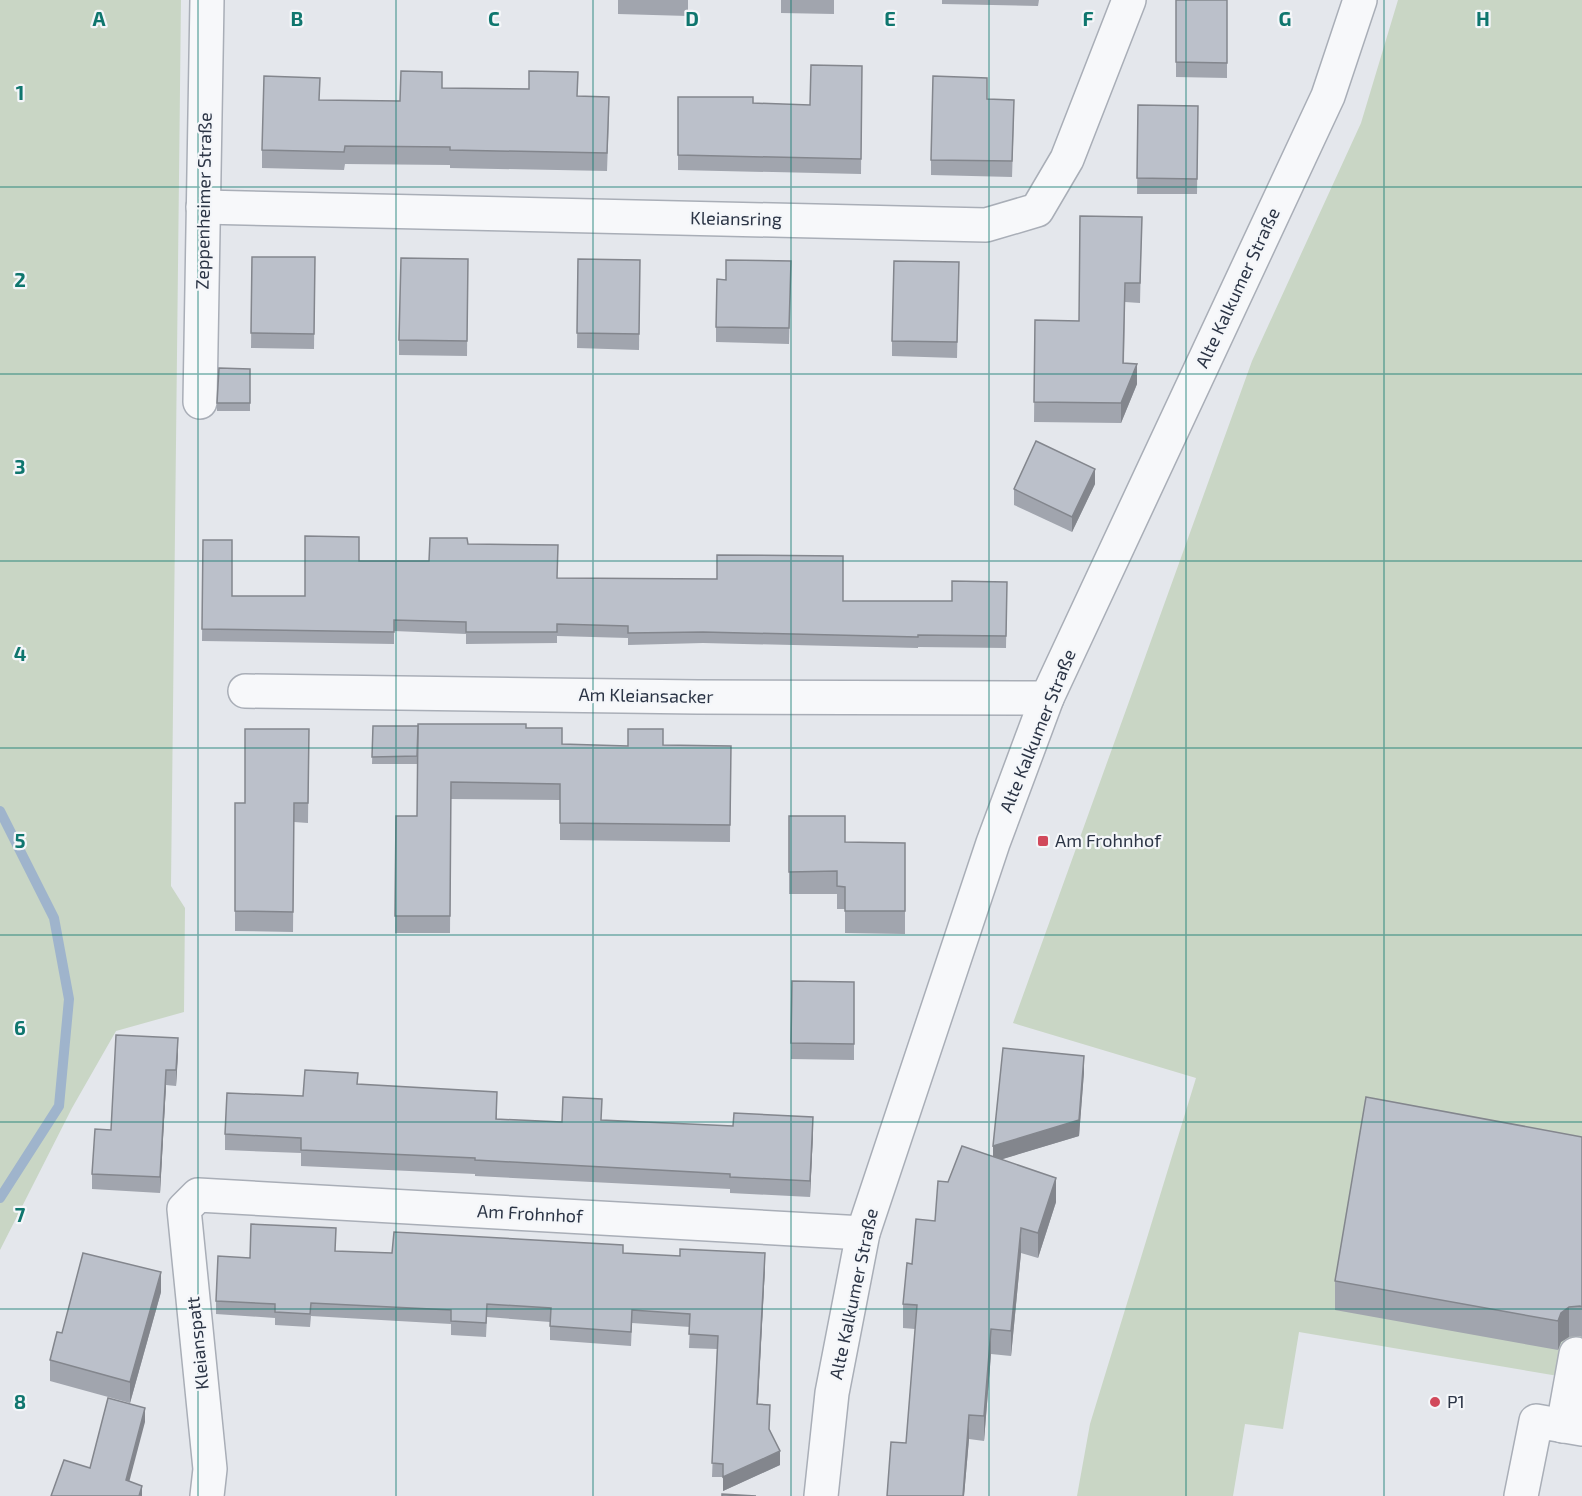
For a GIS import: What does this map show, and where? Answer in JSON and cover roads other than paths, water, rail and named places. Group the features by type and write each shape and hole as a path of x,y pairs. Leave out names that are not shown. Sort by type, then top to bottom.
{"street":[{"name":"Zeppenheimer Straße","path":"200,402 207,0"},
{"name":"Kleiansring","path":"203,207 986,225 1037,210 1067,159 1129,0"},
{"name":"Alte Kalkumer Straße","path":"821,1496 832,1393 862,1233 993,843 1047,698 1328,96 1360,0"},
{"name":"Am Kleiansacker","path":"245,691 687,697 1047,698"},
{"name":"Am Frohnhof","path":"198,1195 862,1233"},
{"name":"Kleianspatt","path":"198,1195 184,1209 210,1469 207,1496"},
{"path":"1521,1496 1536,1421 1572,1428 1576,1354"}],"waterway":[{"path":"0,811 54,918 69,999 59,1106 0,1198"}],"place":[{"name":"Am Frohnhof","path":"1043,841"},
{"name":"P1","path":"1435,1402"}]}
